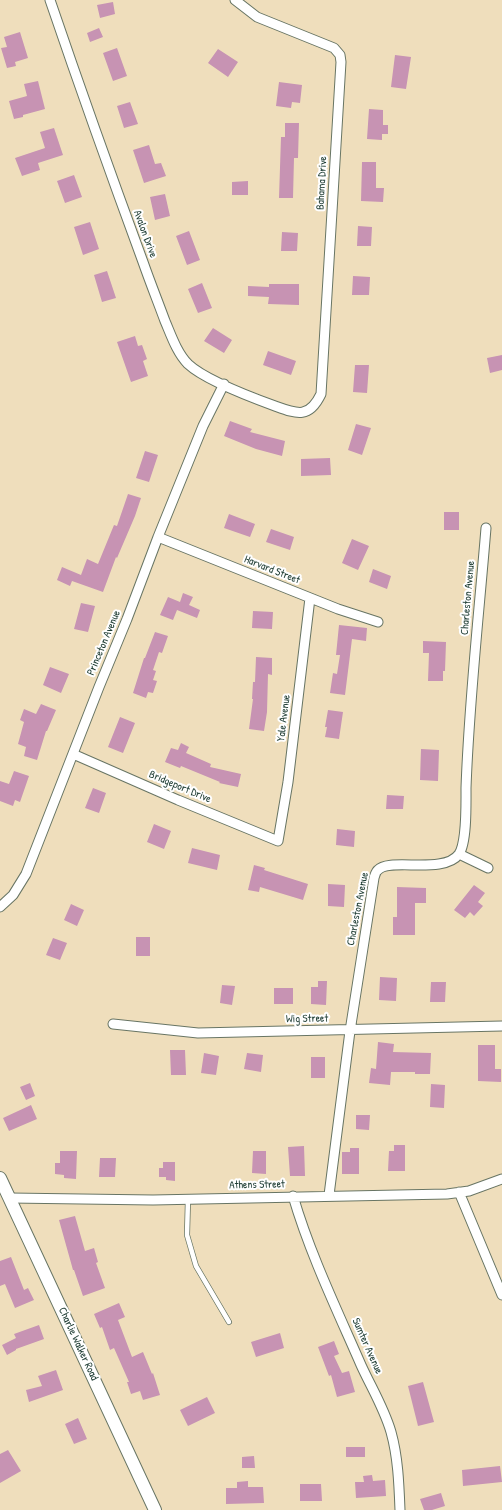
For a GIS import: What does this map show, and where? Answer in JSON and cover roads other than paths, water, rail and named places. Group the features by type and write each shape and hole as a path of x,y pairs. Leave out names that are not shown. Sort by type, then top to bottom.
{"street":[{"name":"Avalon Drive","path":"50,0 95,132 157,301 175,345 188,363 205,375 292,412"},
{"name":"Bahama Drive","path":"235,0 257,17 334,48 340,54 341,62 321,394 317,403 310,410 301,413 292,412"},
{"name":"Princeton Avenue","path":"0,907 13,895 26,874 158,537 203,426 224,384"},
{"name":"Charleston Avenue","path":"329,1195 350,1030 374,878 378,870 385,865 432,865 452,860 459,854 463,846 467,746 486,528"},
{"name":"Harvard Street","path":"158,537 338,609 378,622"},
{"name":"Yale Avenue","path":"278,841 288,782 310,598"},
{"name":"Bridgeport Drive","path":"73,754 178,800 278,841"},
{"path":"459,854 488,868"},
{"name":"Wig Street","path":"113,1024 198,1033 502,1026"},
{"name":"Athens Street","path":"10,1198 188,1199 329,1195 447,1194 469,1190 502,1179"},
{"name":"Charlie Walker Road","path":"1,1180 155,1510"},
{"path":"459,1192 502,1295"},
{"name":"Sumter Avenue","path":"293,1196 302,1228 362,1366 383,1410 391,1432 398,1466 400,1510"}],"lane":[{"path":"188,1199 187,1235 196,1266 229,1322"}]}
